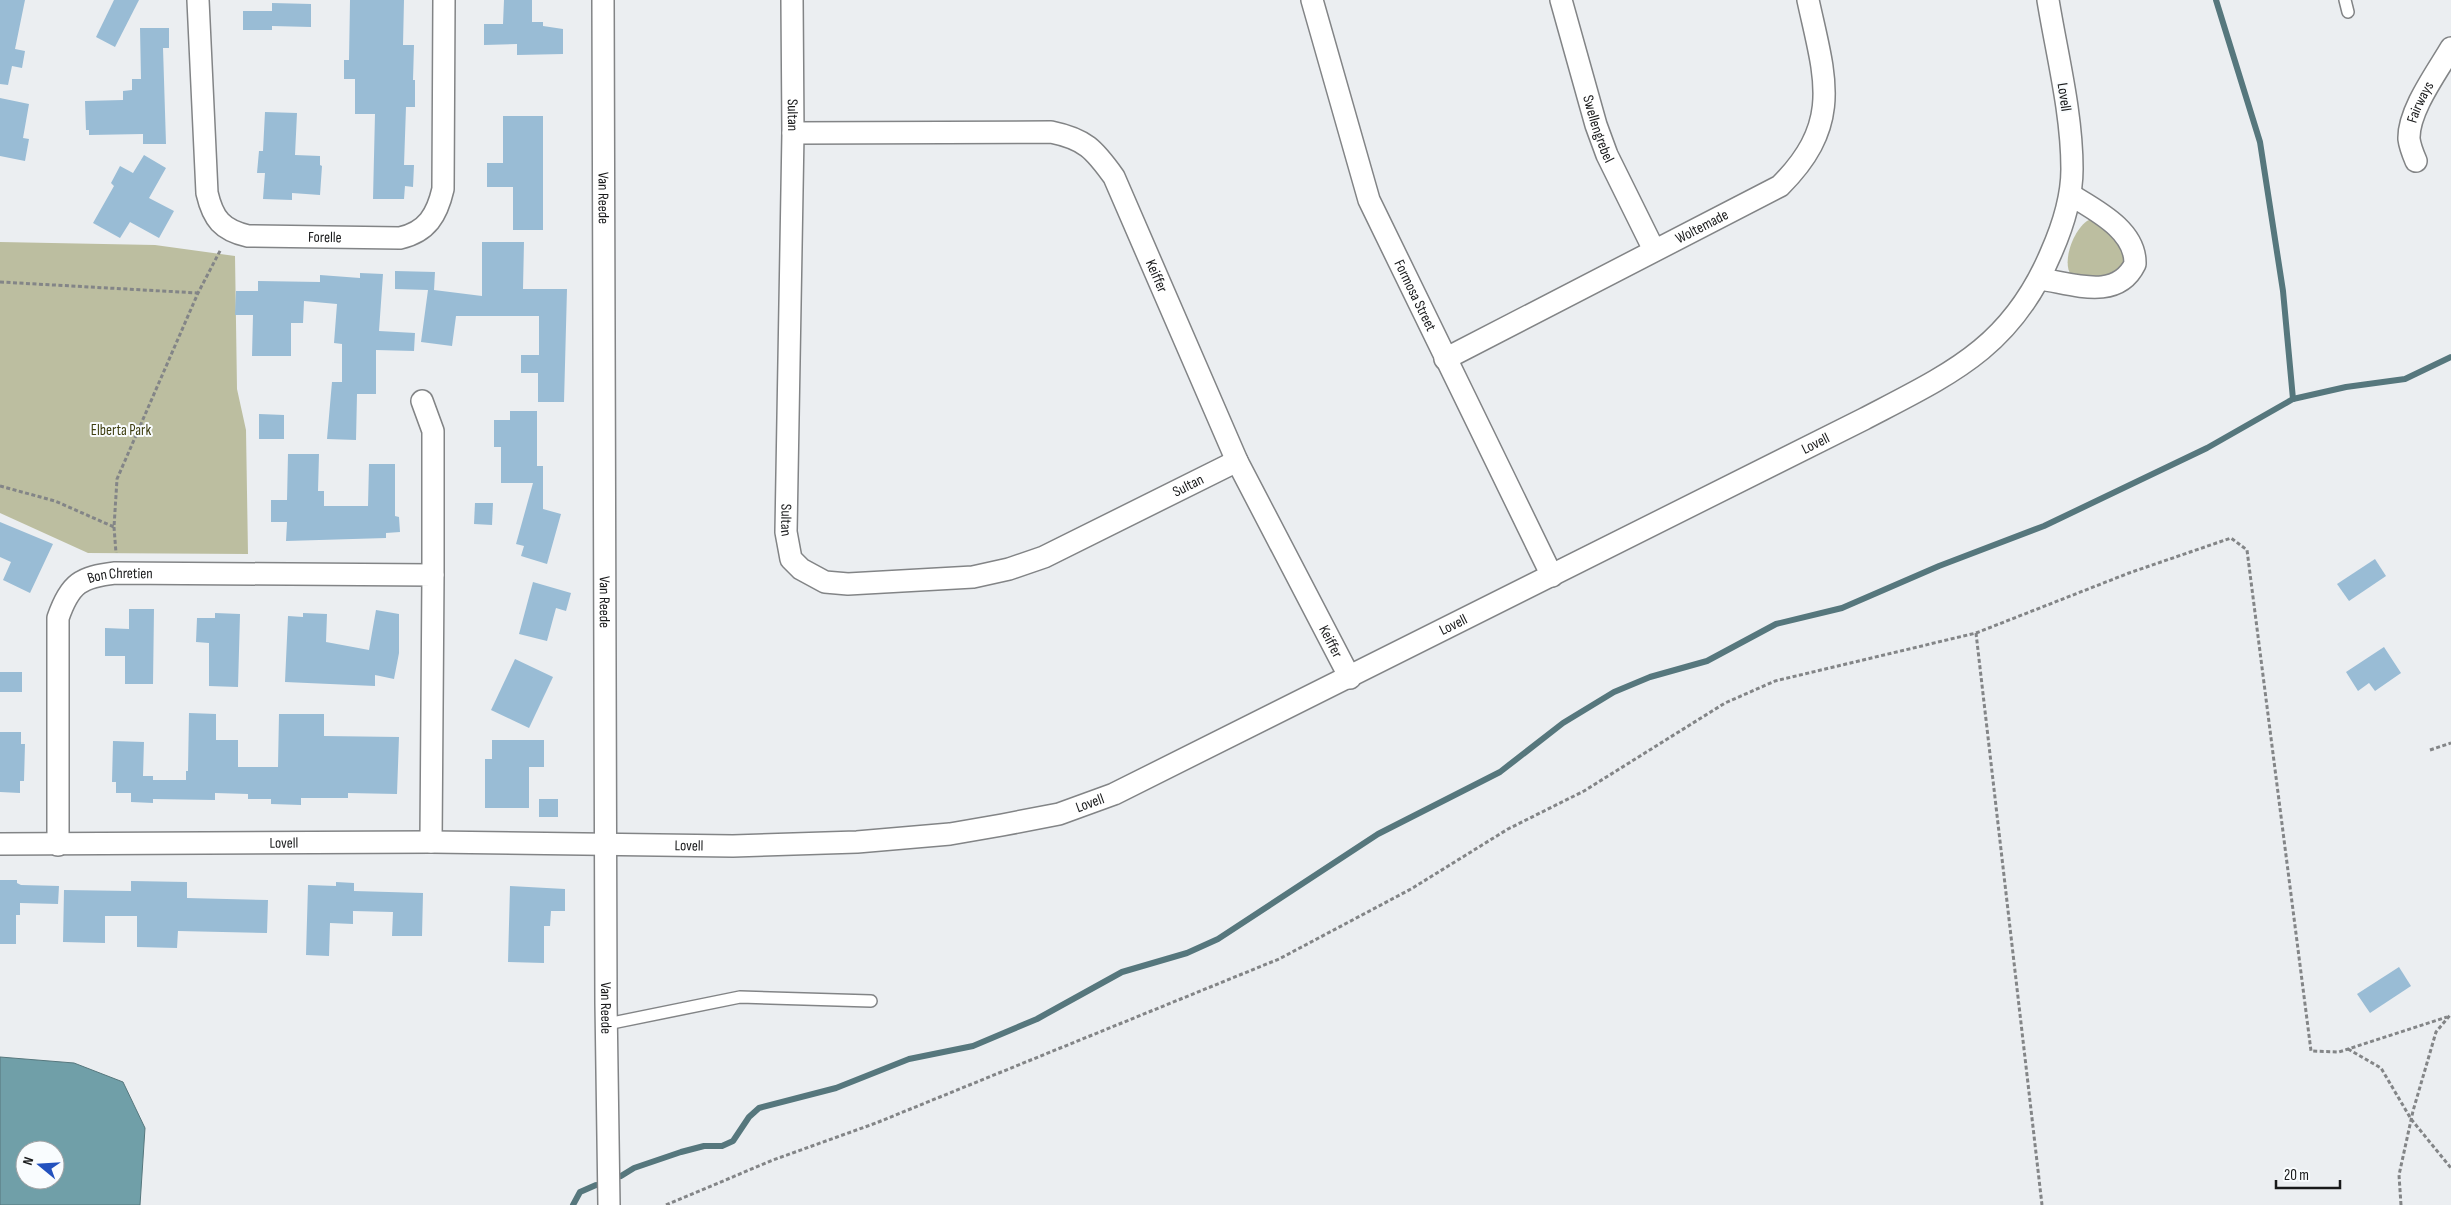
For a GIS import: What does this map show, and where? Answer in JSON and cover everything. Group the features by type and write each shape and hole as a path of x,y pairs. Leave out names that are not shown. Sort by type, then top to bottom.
{"street":[{"name":"Forelle","path":"198,0 207,193 215,216 224,227 232,232 248,236 400,238 412,235 424,228 439,205 442,189 444,0"},
{"name":"Van Reede","path":"603,0 609,1205"},
{"name":"Sultan","path":"792,0 793,133 786,532 792,559 801,570 825,582 848,584 973,577 1009,569 1044,557 1237,461"},
{"name":"Formosa Street","path":"1312,0 1369,200 1552,576"},
{"name":"Swellengrebel","path":"1561,0 1596,125 1608,155 1654,250"},
{"name":"Woltemade","path":"1445,359 1780,186 1800,165 1816,136 1823,113 1825,92 1824,70 1808,0"},
{"name":"Lovell","path":"0,844 431,842 733,846 857,842 950,834 1060,814 1114,794 1350,678 1954,372 1986,346 2014,319 2040,279 2060,234 2070,195 2070,142 2048,0"},
{"name":"Fairways","path":"2416,161 2410,146 2411,128 2424,96 2451,48"},
{"name":"Keiffer","path":"793,133 1051,132 1084,142 1098,154 1114,177 1237,461 1350,678"},
{"path":"2040,279 2094,287 2112,286 2123,281 2135,264 2133,246 2126,236 2091,207 2070,195"},
{"path":"422,401 433,431 431,842"},
{"name":"Bon Chretien","path":"58,845 58,618 64,601 73,587 86,578 116,573 433,575"}],"lane":[{"path":"2345,0 2348,12"},
{"path":"607,1024 740,997 871,1001"}],"path":[{"path":"116,552 114,526 117,479 198,293 223,246"},
{"path":"0,282 198,293"},
{"path":"0,486 55,501 114,526"},
{"path":"666,1205 773,1160 876,1123 1279,958 1411,889 1508,829 1584,791 1725,702 1774,681 1976,633 2129,573 2231,538 2248,550 2311,1052 2339,1052 2447,1017"},
{"path":"1976,633 2042,1205"},
{"path":"2430,750 2451,743"},
{"path":"2401,1205 2399,1175 2411,1119 2436,1032 2451,1014"},
{"path":"2348,1049 2381,1068 2411,1119 2451,1168"}],"green space":[{"path":"2091,219 2125,244 2128,262 2107,279 2071,275 2068,269 2071,244 2080,228"},
{"name":"Elberta Park","path":"0,242 155,245 235,256 237,389 246,430 248,554 88,553 0,513"}],"water":[{"path":"0,1057 74,1063 123,1082 145,1128 140,1205 0,1205"}],"building":[{"path":"0,0 25,0 15,49 25,51 22,68 12,66 8,85 0,84"},
{"path":"114,0 139,0 115,47 96,37"},
{"path":"350,0 404,0 403,45 414,45 413,80 415,80 415,107 406,107 404,165 414,165 413,187 405,186 404,199 373,199 375,114 355,114 355,79 344,79 344,60 349,60"},
{"path":"504,0 532,0 532,22 543,22 543,26 563,29 563,54 517,55 517,44 484,45 484,24 503,24"},
{"path":"272,3 311,4 311,27 272,26"},
{"path":"243,11 272,11 272,30 243,30"},
{"path":"140,28 169,28 169,48 163,48 166,144 143,144 143,134 89,135 89,130 86,130 85,101 123,100 123,91 132,90 132,79 141,79"},
{"path":"0,98 29,104 23,138 29,139 25,161 0,156"},
{"path":"265,112 297,113 295,155 320,156 320,165 322,166 320,195 292,193 292,200 263,199 265,173 257,173 259,151 263,151"},
{"path":"503,116 543,116 543,230 513,230 513,187 487,187 487,163 503,163"},
{"path":"144,155 166,168 149,198 174,211 159,238 130,222 120,238 93,223 114,186 111,183 120,166 133,173"},
{"path":"482,242 524,242 523,289 567,289 564,402 538,402 538,373 521,373 521,355 539,355 539,316 456,316 452,346 421,342 428,290 395,289 395,271 435,272 434,290 482,296"},
{"path":"360,273 383,274 379,331 415,333 414,351 376,350 376,394 357,394 356,440 327,439 332,382 342,382 342,344 334,343 337,304 304,301 303,323 291,323 291,356 252,356 253,315 235,315 236,291 258,291 258,281 320,282 320,275 360,278"},
{"path":"510,411 537,411 537,466 543,466 543,509 561,514 547,564 521,556 524,546 516,544 533,483 501,483 501,447 494,447 494,420 510,420"},
{"path":"259,414 284,415 284,439 259,439"},
{"path":"288,454 319,454 318,491 324,491 324,506 368,506 369,464 395,464 395,516 399,517 400,532 386,533 386,538 286,541 287,522 271,522 271,500 287,500"},
{"path":"475,503 493,503 492,525 474,524"},
{"path":"0,522 53,544 30,593 3,580 11,562 0,557"},
{"path":"2375,559 2386,576 2349,601 2337,584"},
{"path":"533,582 571,593 566,611 556,608 547,641 519,634"},
{"path":"129,609 154,609 153,684 125,684 125,656 105,656 105,628 129,629"},
{"path":"376,610 399,614 399,653 394,679 375,675 375,686 285,682 288,616 303,617 303,613 327,614 326,642 369,650"},
{"path":"215,613 240,614 238,687 209,686 209,643 196,642 197,618 215,618"},
{"path":"2384,647 2401,673 2375,691 2369,683 2358,691 2346,672"},
{"path":"515,659 553,677 529,728 491,710"},
{"path":"0,672 22,672 22,692 0,692"},
{"path":"189,713 216,714 216,740 238,740 238,767 278,767 279,714 324,714 324,736 399,737 397,794 348,793 348,798 301,798 301,805 271,804 271,799 248,799 248,794 215,793 215,800 153,799 153,803 131,802 131,793 116,793 116,782 112,782 113,741 144,742 143,776 153,776 153,780 186,780 186,771 188,771"},
{"path":"0,732 21,732 21,744 25,744 24,781 20,781 20,793 0,792"},
{"path":"492,740 544,740 544,767 529,767 529,808 485,808 485,759 492,759"},
{"path":"539,799 558,799 558,817 539,817"},
{"path":"0,880 17,880 17,883 21,885 59,886 58,904 20,903 20,915 16,915 16,944 0,944"},
{"path":"131,881 187,882 187,898 268,900 267,933 178,931 177,948 137,947 137,916 105,916 105,943 63,942 64,890 131,891"},
{"path":"336,882 354,883 354,891 423,893 422,936 392,936 393,912 353,911 353,924 330,923 329,956 306,955 308,885 336,886"},
{"path":"510,886 565,889 565,911 551,911 550,926 544,926 544,963 508,962"},
{"path":"2399,967 2411,986 2370,1013 2357,994"}],"waterway":[{"path":"2216,0 2260,142 2283,291 2293,399"},
{"path":"621,1176 634,1168 681,1152 704,1146 722,1146 733,1141 749,1117 759,1108 836,1088 909,1059 973,1046 1037,1019 1122,972 1187,953 1218,939 1378,834 1500,772 1563,723 1614,692 1650,677 1707,661 1776,624 1842,608 1939,566 2044,526 2207,448 2293,399 2346,387 2405,379 2451,357"},
{"path":"573,1205 580,1192 596,1185"}]}
